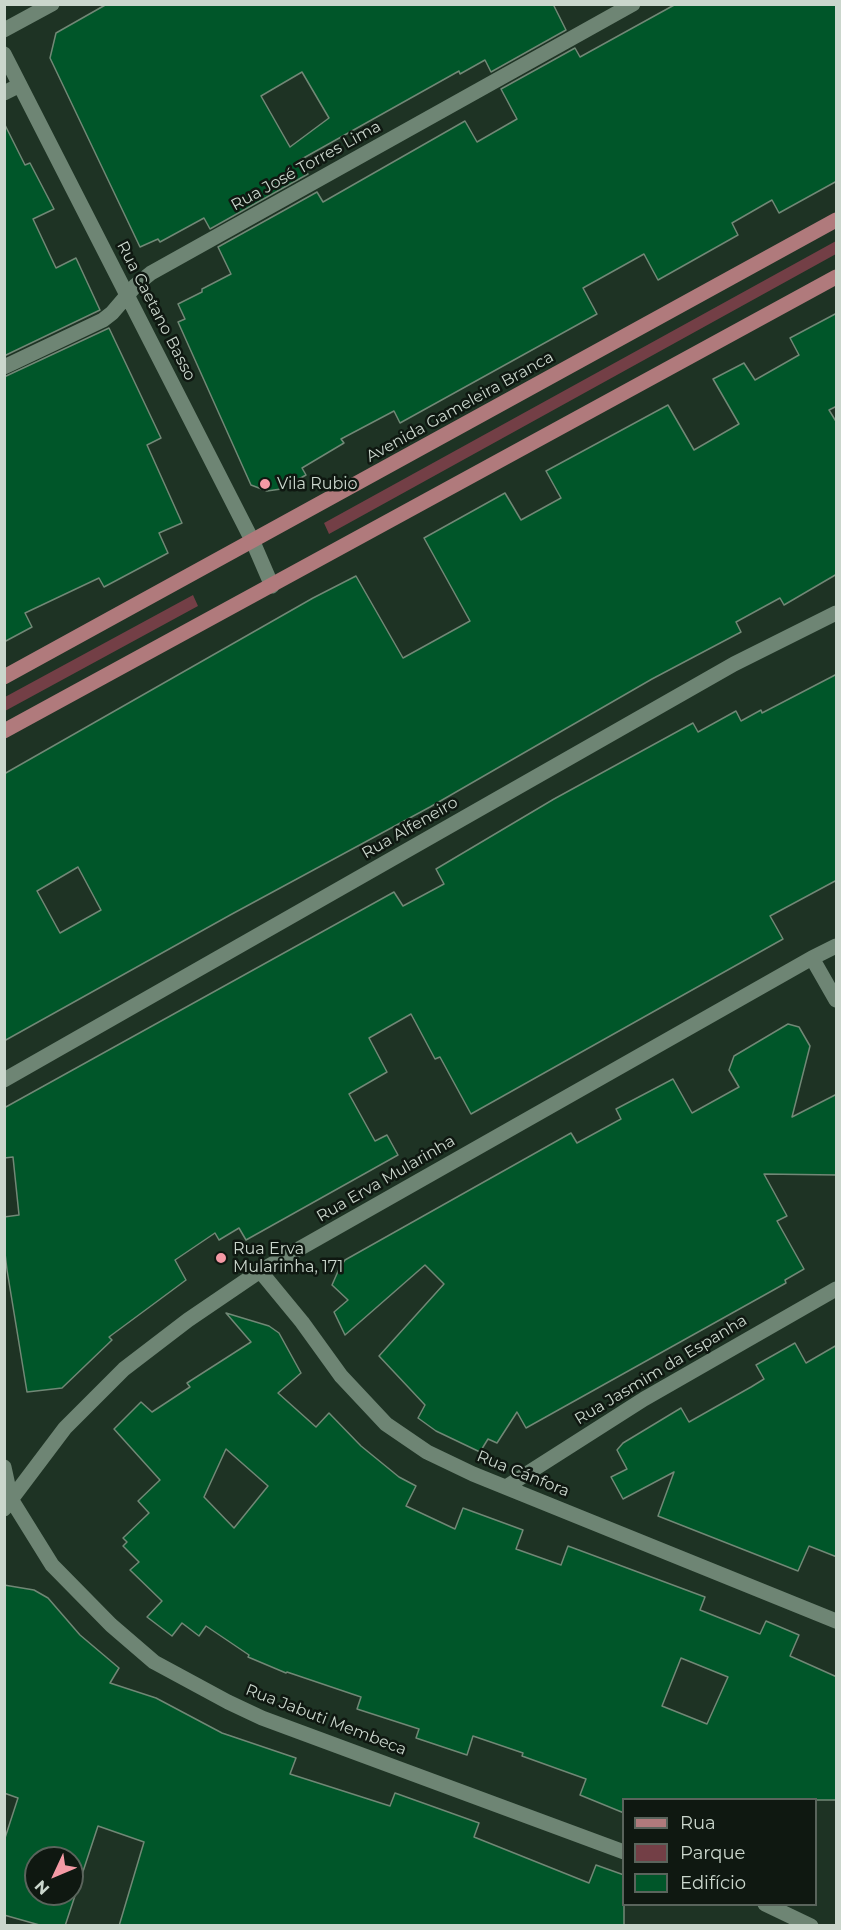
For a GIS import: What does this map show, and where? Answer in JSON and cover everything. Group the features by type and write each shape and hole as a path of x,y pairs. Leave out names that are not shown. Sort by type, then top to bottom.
{"main road":[{"name":"Avenida Gameleira Branca","path":"4,677 837,220"},
{"path":"4,731 837,277"}],"street":[{"path":"4,30 52,4"},
{"name":"Rua José Torres Lima","path":"4,367 103,320 151,273 633,4"},
{"name":"Rua Caetano Basso","path":"4,54 253,542 272,586"},
{"path":"4,93 20,85"},
{"name":"Rua Alfeneiro","path":"4,1080 734,664 837,613"},
{"name":"Rua Erva Mularinha","path":"8,1504 65,1428 124,1369 188,1320 260,1271 812,958 837,946"},
{"path":"812,958 837,1000"},
{"name":"Rua Cánfora","path":"260,1271 302,1322 341,1376 386,1424 427,1452 473,1474 837,1621"},
{"name":"Rua Jasmim da Espanha","path":"506,1487 644,1399 837,1288"},
{"name":"Rua Jabuti Membeca","path":"4,1467 8,1504 52,1565 111,1625 154,1662 262,1718 622,1851"},
{"path":"767,1906 811,1926"}],"green space":[{"path":"836,241 836,254 329,534 324,523"},
{"path":"193,595 198,606 5,711 5,697"}],"building":[{"path":"107,4 553,4 566,30 491,72 485,60 460,74 459,71 300,160 308,174 210,229 204,218 160,242 158,239 140,247 50,58 56,33","holes":["302,72 329,118 290,147 261,96"]},
{"path":"676,4 837,4 837,181 779,213 772,200 732,223 738,235 658,280 644,254 583,288 597,314 400,423 394,411 341,439 344,443 302,468 306,475 281,489 267,491 251,485 178,322 185,319 178,304 231,274 218,247 317,192 323,202 465,121 477,142 517,119 501,89 575,48 580,57"},
{"path":"4,123 25,165 30,163 54,209 33,219 56,268 76,258 100,310 4,356"},
{"path":"837,313 837,406 829,410 837,423 837,574 784,605 780,598 736,622 741,632 652,679 430,807 4,1041 4,774 313,598 356,576 403,658 470,621 424,538 505,493 521,520 561,498 546,471 668,405 694,450 739,424 713,379 744,363 755,380 799,355 790,338","holes":["78,867 101,910 60,933 37,891"]},
{"path":"109,328 161,438 147,445 182,523 159,533 168,553 104,587 99,578 25,613 32,627 4,642 4,377"},
{"path":"837,674 837,880 770,916 783,939 471,1114 440,1057 435,1059 411,1014 369,1038 387,1072 349,1094 375,1141 387,1135 398,1155 246,1240 239,1228 219,1240 215,1233 175,1260 186,1280 109,1337 112,1340 62,1388 27,1392 4,1245 4,1217 19,1215 13,1157 4,1158 4,1108 394,892 403,906 444,884 436,869 554,799 693,723 698,732 736,711 741,721 761,710 762,713"},
{"path":"788,1024 799,1027 810,1046 792,1117 837,1094 837,1175 764,1174 787,1216 777,1221 804,1269 785,1280 786,1283 526,1428 517,1412 497,1443 488,1439 480,1452 436,1431 418,1418 425,1405 379,1356 444,1284 425,1265 345,1335 334,1312 348,1300 332,1285 345,1260 571,1133 577,1143 621,1119 616,1109 673,1079 692,1113 739,1087 729,1070 734,1056"},
{"path":"226,1313 269,1326 279,1333 301,1373 278,1393 316,1427 329,1413 361,1446 399,1477 416,1486 406,1506 455,1529 463,1508 523,1530 516,1549 561,1565 568,1546 705,1597 700,1610 760,1634 766,1621 799,1635 790,1656 837,1677 837,1800 817,1800 817,1798 622,1798 622,1812 580,1795 586,1779 522,1756 523,1753 473,1736 467,1755 416,1738 419,1729 357,1709 361,1697 286,1673 248,1657 249,1655 206,1626 199,1636 182,1623 172,1636 147,1617 162,1601 130,1570 139,1562 123,1546 127,1542 123,1538 149,1513 138,1501 160,1480 114,1429 141,1402 152,1412 190,1387 187,1383 251,1342","holes":["226,1449 268,1486 234,1528 204,1497","681,1658 728,1677 707,1724 662,1706"]},
{"path":"795,1343 806,1363 837,1345 837,1557 809,1546 798,1571 658,1516 674,1472 623,1499 611,1477 627,1469 617,1450 623,1443 681,1408 689,1422 751,1387 764,1379 756,1365"},
{"path":"4,1585 34,1590 48,1598 80,1635 119,1668 110,1683 156,1698 222,1733 296,1758 290,1774 390,1806 395,1793 479,1823 474,1837 589,1883 596,1865 622,1874 624,1926 119,1926 144,1842 98,1826 84,1868 84,1846 24,1846 24,1906 72,1906 65,1926 43,1926 4,1915 4,1841 18,1798 4,1793"}],"place":[{"name":"Vila Rubio","path":"265,484"},
{"name":"Rua Erva Mularinha, 171","path":"221,1258"}]}
